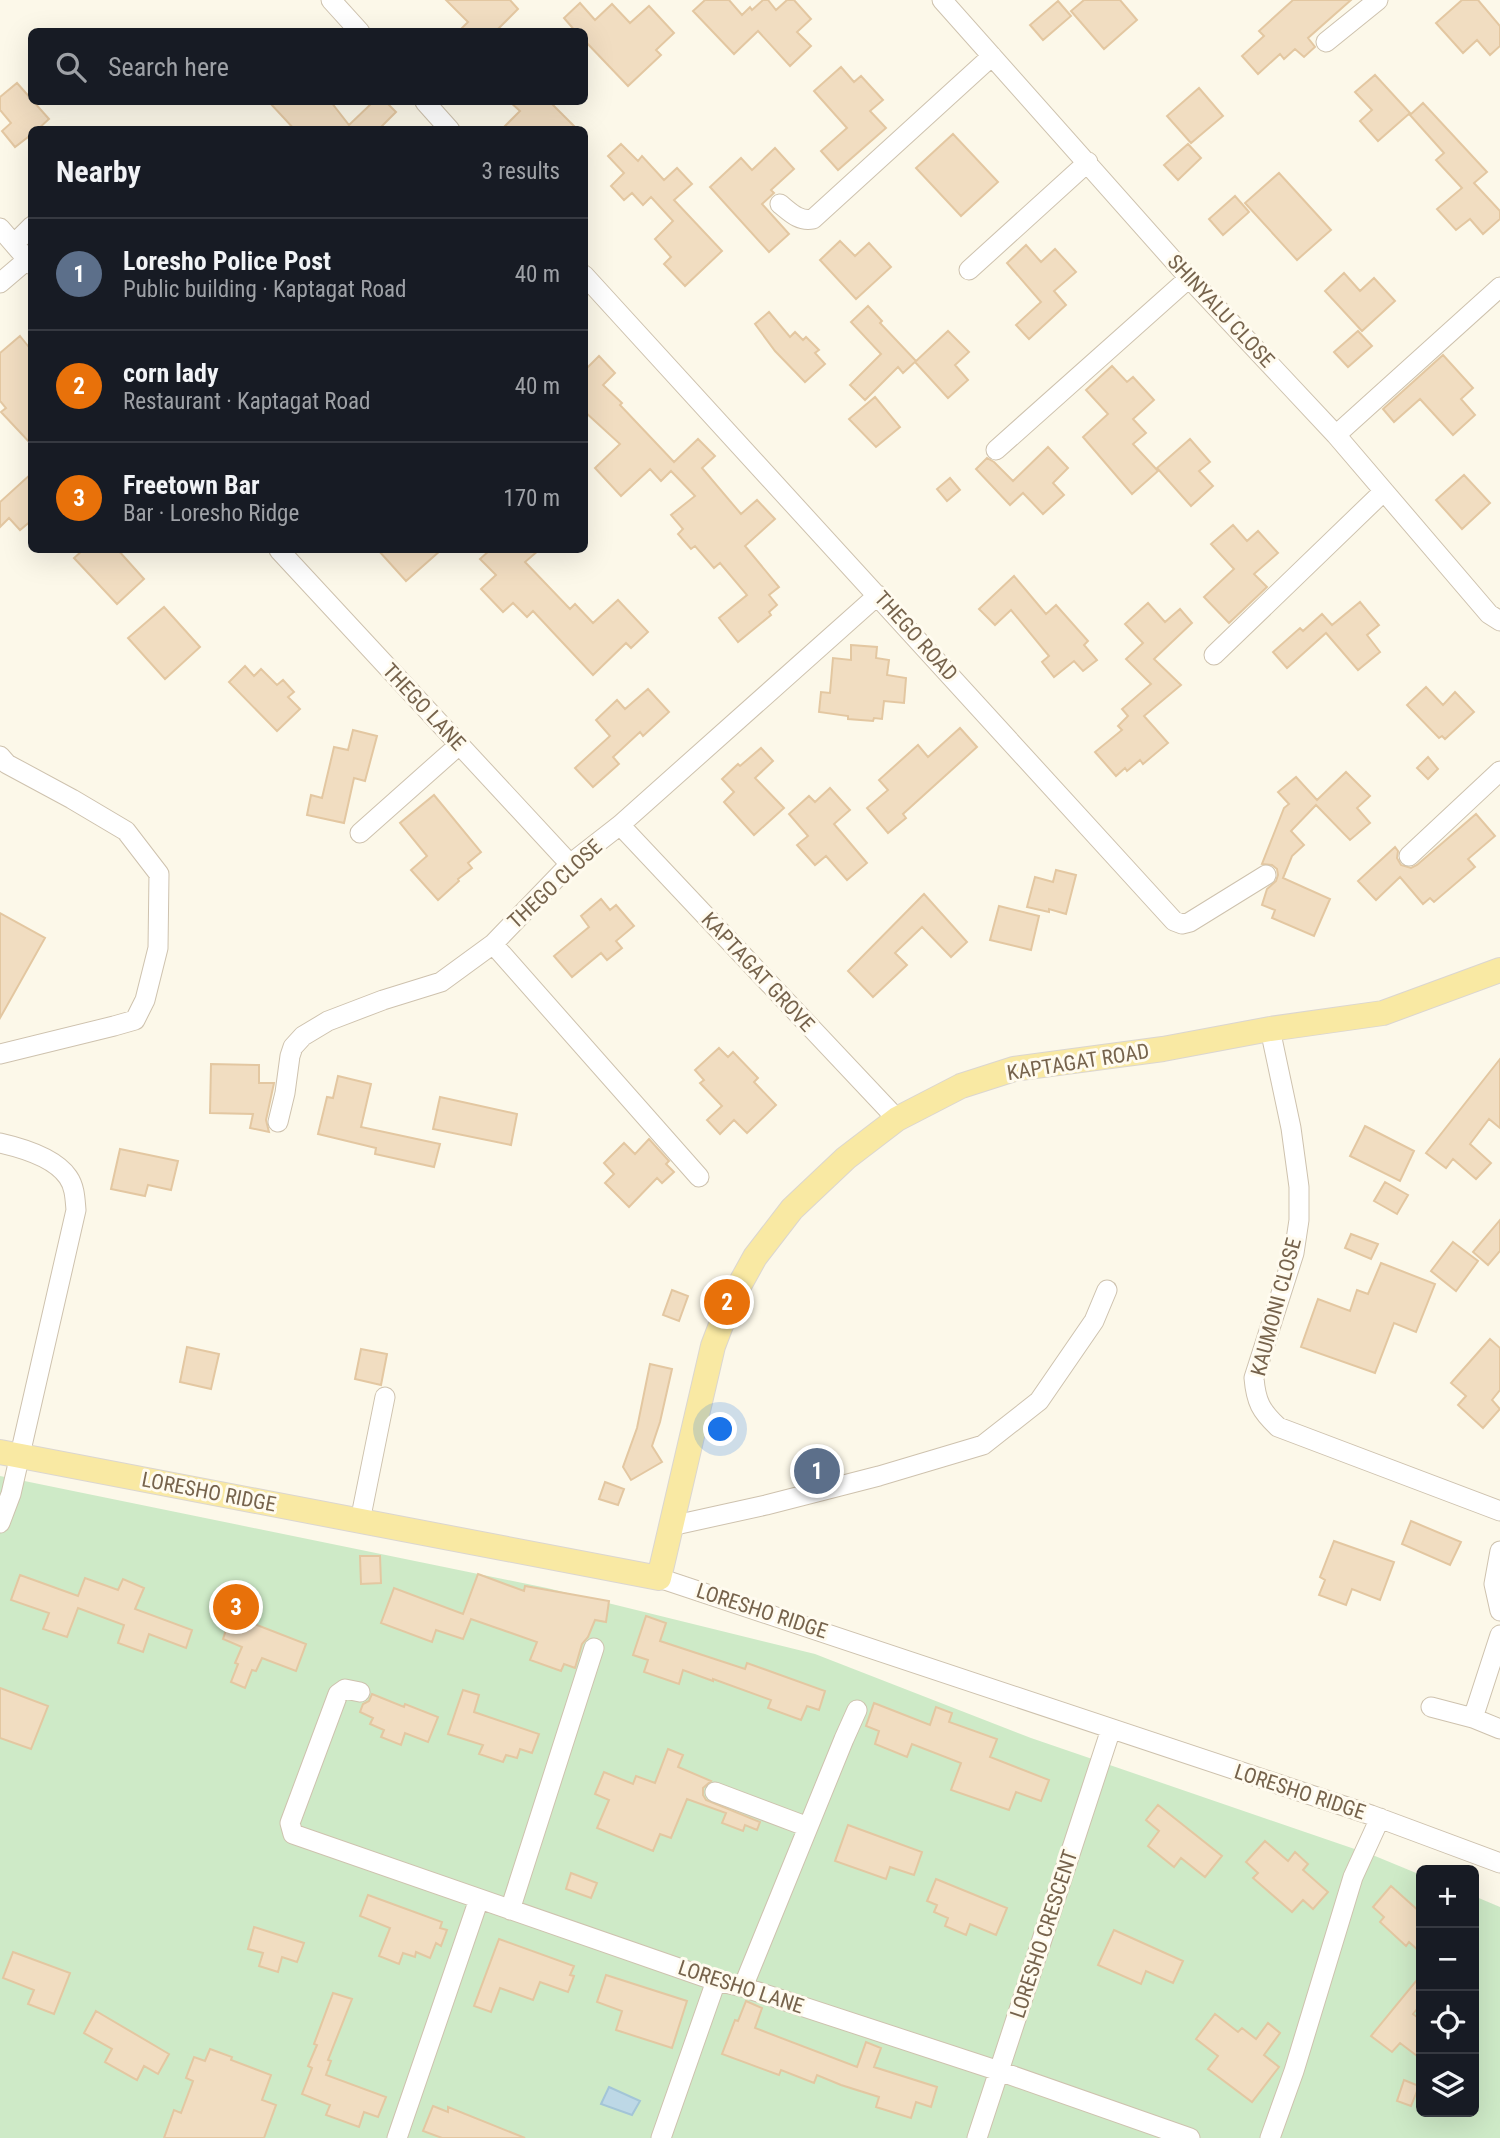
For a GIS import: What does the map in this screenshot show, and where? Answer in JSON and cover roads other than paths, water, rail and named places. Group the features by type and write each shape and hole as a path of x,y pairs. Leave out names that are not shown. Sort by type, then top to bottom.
{"main road":[{"name":"KAPTAGAT ROAD","path":"659,1578 713,1346 729,1304 755,1257 792,1209 846,1158 897,1119 961,1086 1014,1069 1163,1049 1270,1029 1383,1013 1500,970"},
{"name":"LORESHO RIDGE","path":"9,1454 659,1578"}],"street":[{"path":"331,0 356,28"},
{"name":"SHINYALU CLOSE","path":"942,0 1189,278 1336,435 1489,614 1500,621"},
{"path":"1326,42 1378,0"},
{"path":"780,204 798,218 806,221 813,219 992,56"},
{"path":"428,105 446,126"},
{"path":"969,270 1088,162"},
{"path":"0,228 28,261"},
{"path":"14,244 28,230"},
{"path":"0,283 28,263"},
{"path":"996,450 1189,278"},
{"name":"THEGO ROAD","path":"588,279 1174,921 1182,924 1190,922 1266,875"},
{"path":"1336,435 1500,287"},
{"path":"1214,655 1384,491"},
{"name":"THEGO LANE","path":"282,553 570,864"},
{"name":"THEGO CLOSE","path":"278,1122 290,1055 303,1036 328,1021 441,982 493,944 570,864 620,825 878,595"},
{"path":"360,833 459,746"},
{"path":"0,756 7,764 127,831 159,874 159,886 158,948 145,1000 135,1020 0,1054"},
{"path":"1409,856 1500,771"},
{"name":"KAPTAGAT GROVE","path":"620,825 897,1119"},
{"path":"493,944 699,1177"},
{"name":"KAUMONI CLOSE","path":"1270,1029 1291,1128 1299,1187 1299,1220 1294,1253 1254,1378 1255,1397 1264,1414 1278,1427 1500,1511"},
{"path":"0,1143 40,1156 68,1177 75,1192 76,1210 9,1454 11,1494 0,1523"},
{"path":"671,1526 867,1479 983,1445 1039,1401 1094,1321 1107,1290"},
{"path":"360,1521 386,1397"},
{"path":"1500,1551 1494,1584 1500,1611"},
{"name":"LORESHO RIDGE","path":"659,1578 1380,1818 1500,1863"},
{"path":"1473,1718 1500,1635"},
{"path":"510,1910 594,1648"},
{"name":"LORESHO LANE","path":"360,1692 345,1689 338,1694 290,1823 293,1834 716,1981 743,1987 999,2071 1190,2138"},
{"path":"1431,1707 1473,1718 1500,1730"},
{"path":"743,1987 857,1710"},
{"name":"LORESHO CRESCENT","path":"977,2138 1111,1729"},
{"path":"715,1792 808,1827"},
{"path":"1270,2138 1294,2071 1353,1877 1380,1818"},
{"path":"397,2138 479,1899"},
{"path":"661,2138 716,1981"}],"water":[{"path":"609,2087 640,2101 632,2115 601,2104"}],"place":[{"name":"corn lady","path":"727,1302"},
{"name":"Loresho Police Post","path":"817,1471"},
{"name":"Freetown Bar","path":"236,1607"}]}
